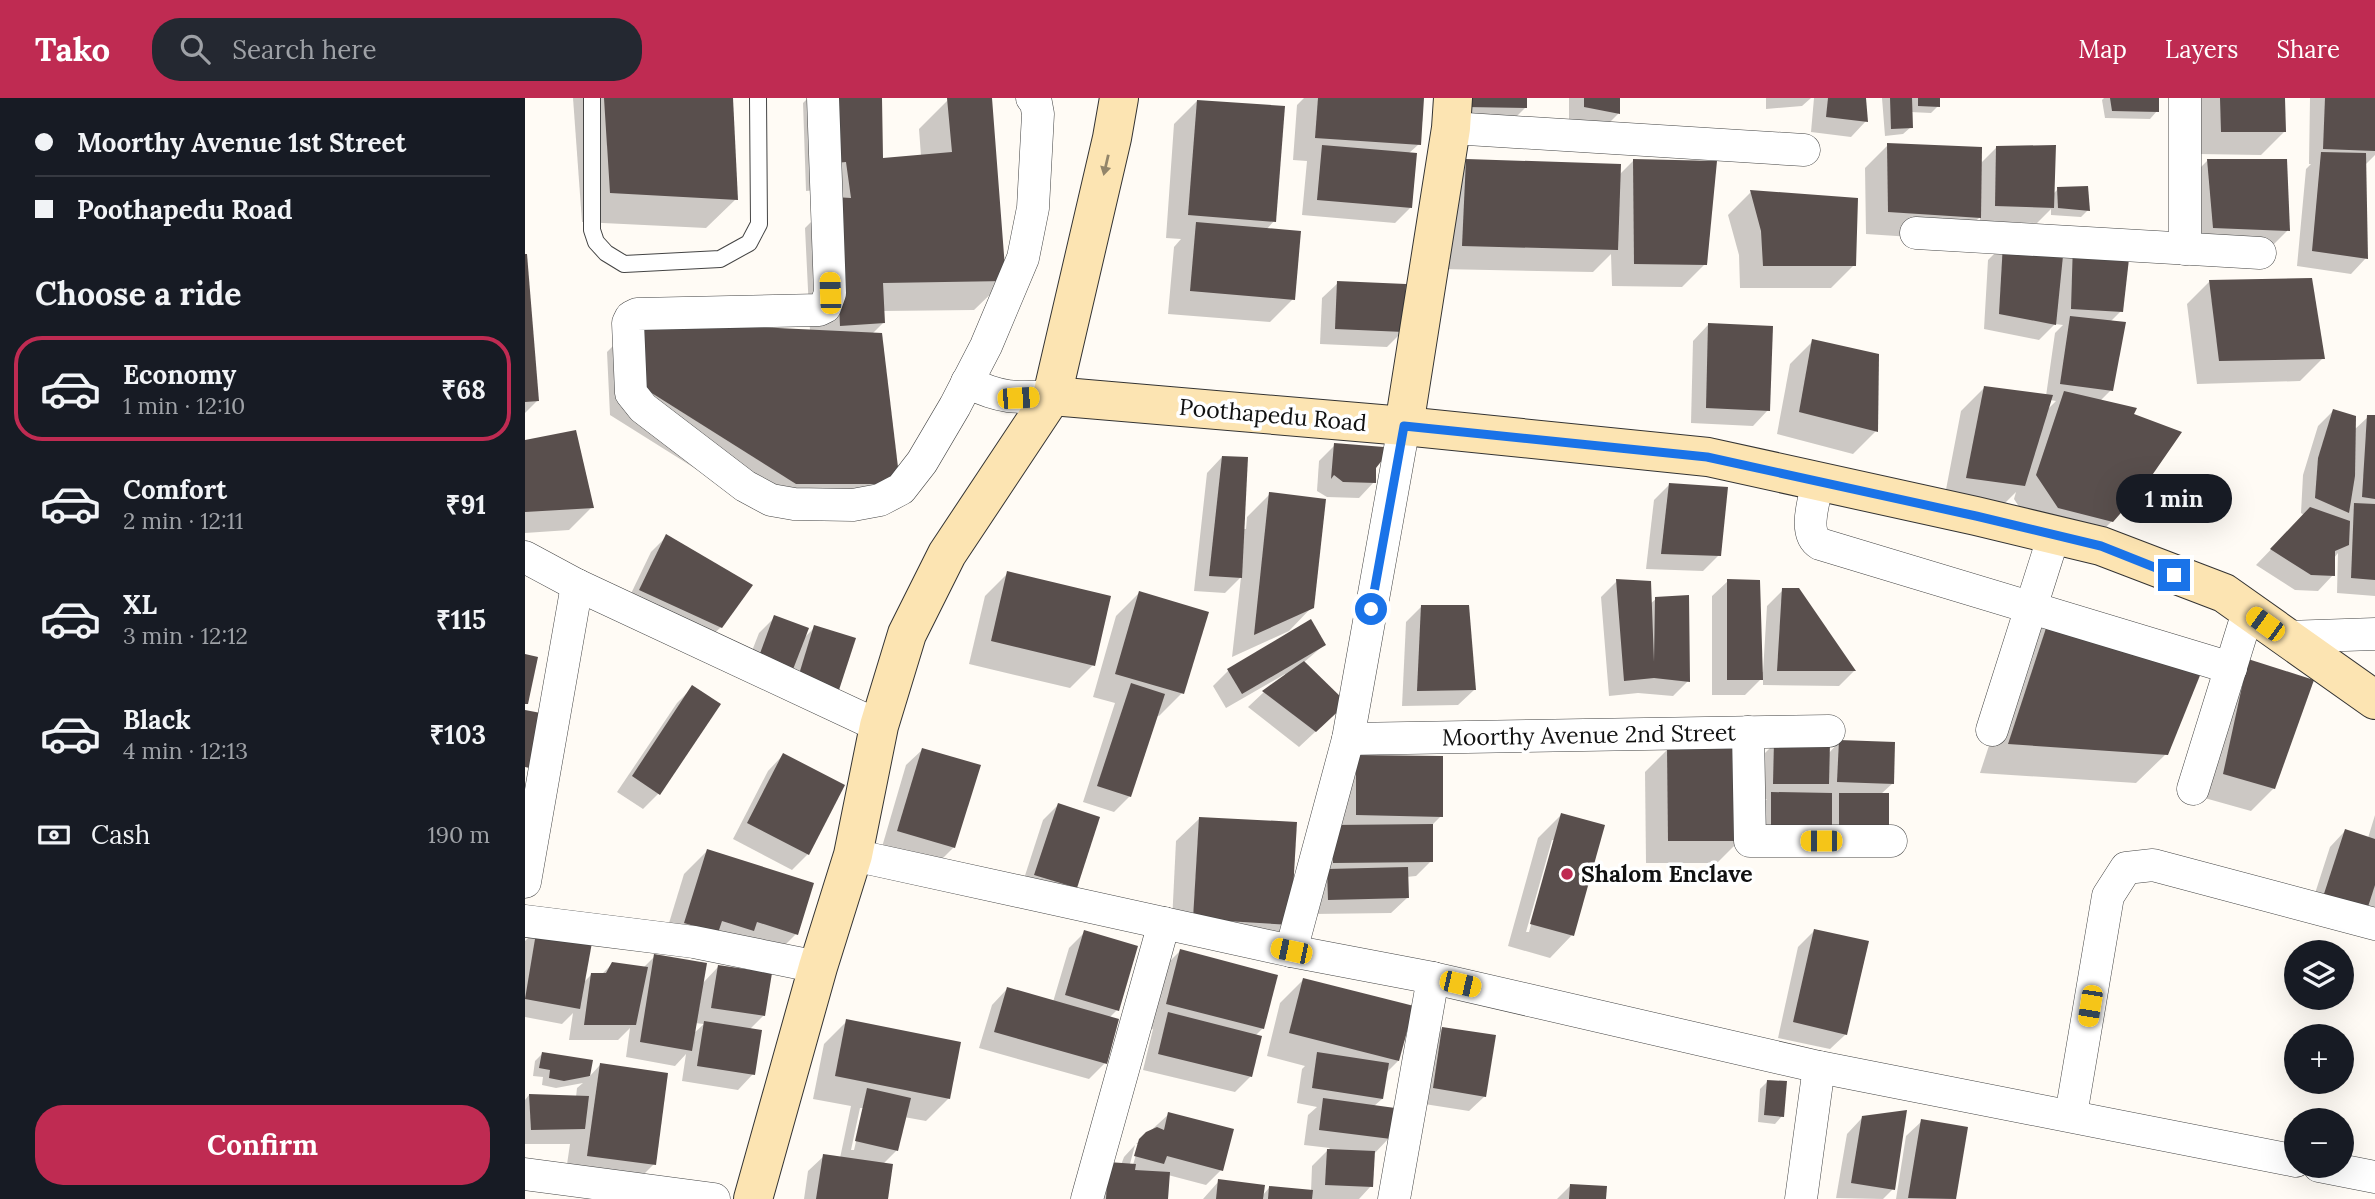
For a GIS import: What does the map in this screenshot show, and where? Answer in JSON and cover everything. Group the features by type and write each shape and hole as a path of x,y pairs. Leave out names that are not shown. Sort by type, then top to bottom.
{"street":[{"path":"823,98 830,293 825,307 819,310 637,314 631,317 628,323 631,393 643,408 744,486 771,500 794,504 853,505 880,500 901,489 922,462 986,346 1023,258 1033,208 1038,114 1032,98"},
{"path":"753,1199 818,967 853,855 879,726 907,634 947,554 1052,396 1119,98"},
{"path":"2185,98 2185,249"},
{"path":"1291,951 1348,740 1404,426 1452,113 1804,150"},
{"path":"1916,233 2260,253"},
{"path":"967,382 990,394 1018,398 1052,396"},
{"name":"Poothapedu Road","path":"1052,396 1404,426 1707,457 2054,535 2101,546 2224,593 2375,700"},
{"path":"1818,481 1811,528 1815,541 2231,668"},
{"path":"1992,730 2054,535"},
{"path":"525,557 577,585 879,726"},
{"path":"525,882 577,585"},
{"path":"2193,789 2248,611"},
{"path":"2283,637 2375,634"},
{"name":"Moorthy Avenue 2nd Street","path":"1348,740 1829,731"},
{"path":"1748,732 1750,841 1891,841"},
{"path":"853,855 1291,951 1433,978 1819,1067 2284,1159"},
{"path":"2071,1115 2108,896 2126,868 2153,864 2375,924"},
{"path":"525,921 694,942 818,967"},
{"path":"1087,1199 1164,923"},
{"path":"1394,1199 1433,978"},
{"path":"1801,1199 1819,1067"},
{"path":"2354,1173 2375,1177"},
{"path":"525,1174 714,1199"}],"lane":[{"path":"592,98 592,230 596,242 606,253 624,264 720,259 749,243 759,224 758,98"}],"building":[{"path":"604,98 733,98 738,200 610,193"},
{"path":"833,98 882,98 883,158 952,152 947,98 992,98 1006,281 883,283 885,323 840,326 834,197 851,198 846,162 835,163"},
{"path":"1318,98 1424,98 1421,145 1315,138"},
{"path":"1466,98 1527,98 1527,108 1466,107"},
{"path":"1584,98 1620,98 1620,114 1584,107"},
{"path":"1828,98 1866,98 1868,122 1826,117"},
{"path":"1890,98 1912,98 1913,128 1891,129"},
{"path":"1918,98 1940,98 1940,107 1918,106"},
{"path":"2110,98 2159,98 2159,112 2112,111"},
{"path":"2220,98 2285,98 2286,132 2221,132"},
{"path":"2325,98 2375,98 2375,151 2323,149"},
{"path":"1197,100 1285,106 1276,222 1188,215"},
{"path":"1887,143 1982,147 1981,218 1888,212"},
{"path":"1322,145 1417,153 1412,208 1317,200"},
{"path":"2056,145 2054,208 1995,206 1996,146"},
{"path":"2321,152 2366,153 2368,259 2312,251"},
{"path":"1466,159 1621,164 1618,250 1462,246"},
{"path":"1633,159 1717,161 1707,265 1634,264"},
{"path":"2207,159 2287,159 2290,231 2213,228"},
{"path":"2088,186 2090,211 2058,208 2057,187"},
{"path":"1750,190 1858,198 1856,266 1763,266 1761,231"},
{"path":"1196,222 1301,231 1295,300 1190,291"},
{"path":"2003,243 2064,246 2056,325 1999,314"},
{"path":"2073,243 2130,250 2123,312 2071,309"},
{"path":"525,254 539,401 525,402"},
{"path":"2312,278 2325,359 2219,361 2209,280"},
{"path":"1337,281 1406,284 1404,332 1335,329"},
{"path":"2070,316 2126,322 2113,391 2060,384"},
{"path":"636,321 882,333 900,484 796,484 639,385"},
{"path":"1708,323 1773,326 1770,411 1706,408"},
{"path":"1812,339 1879,354 1878,432 1799,412"},
{"path":"1984,386 2053,395 2025,486 1966,478"},
{"path":"2064,391 2137,408 2134,414 2182,432 2146,484 2113,522 2058,508 2036,475"},
{"path":"2333,409 2356,416 2355,476 2349,513 2315,498 2318,458"},
{"path":"2367,415 2375,415 2375,499 2362,497"},
{"path":"576,430 594,508 525,512 525,440"},
{"path":"1334,443 1384,447 1383,459 1376,468 1376,483 1343,482 1334,475 1331,479"},
{"path":"1222,456 1248,457 1242,578 1209,576"},
{"path":"1669,483 1728,487 1721,556 1661,554"},
{"path":"1269,492 1326,499 1314,608 1254,635"},
{"path":"2354,503 2375,504 2375,580 2351,578"},
{"path":"2310,507 2350,521 2349,545 2335,551 2335,576 2311,575 2270,549"},
{"path":"666,534 753,585 722,628 639,590"},
{"path":"1007,571 1111,596 1095,666 991,641"},
{"path":"1616,579 1651,581 1654,662 1655,597 1689,595 1690,682 1654,678 1624,681"},
{"path":"1727,579 1760,580 1763,680 1727,680"},
{"path":"1782,588 1799,588 1856,671 1777,671"},
{"path":"1139,591 1209,612 1184,694 1115,674"},
{"path":"1421,605 1469,605 1476,690 1417,691"},
{"path":"774,615 809,628 792,672 758,659"},
{"path":"2050,616 2205,663 2168,755 2008,744"},
{"path":"1311,619 1326,645 1242,694 1227,669"},
{"path":"814,625 856,638 838,693 797,681"},
{"path":"525,654 538,657 528,704 525,704"},
{"path":"2248,659 2314,680 2275,789 2223,774"},
{"path":"1304,661 1347,703 1316,732 1262,691"},
{"path":"1131,683 1165,694 1131,797 1097,786"},
{"path":"692,685 721,704 660,795 632,776"},
{"path":"525,710 546,714 534,769 525,767"},
{"path":"1839,740 1895,742 1894,784 1837,782"},
{"path":"1774,741 1830,742 1829,784 1773,784"},
{"path":"1740,746 1741,841 1668,841 1667,747"},
{"path":"922,748 981,765 955,848 897,831"},
{"path":"783,753 845,785 809,855 747,823"},
{"path":"1356,755 1443,756 1443,817 1356,815"},
{"path":"1771,792 1832,793 1832,834 1771,834"},
{"path":"1839,793 1889,793 1889,834 1839,835"},
{"path":"1058,803 1100,817 1077,888 1034,875"},
{"name":"Shalom Enclave","path":"1561,813 1605,825 1574,936 1530,924"},
{"path":"1199,817 1297,822 1291,925 1193,919"},
{"path":"1433,824 1433,862 1333,863 1333,825"},
{"path":"2345,829 2375,839 2375,885 2366,913 2322,900"},
{"path":"707,849 814,883 798,935 757,922 754,931 722,921 718,933 684,923"},
{"path":"1408,867 1409,898 1328,900 1327,869"},
{"path":"537,927 593,937 580,1009 525,999"},
{"path":"1814,929 1869,941 1847,1035 1793,1022"},
{"path":"1084,930 1138,946 1119,1011 1065,995"},
{"path":"1180,949 1278,975 1264,1029 1166,1004"},
{"path":"654,954 707,963 692,1051 640,1042"},
{"path":"612,962 648,967 636,1025 584,1025 591,973 606,973"},
{"path":"718,965 772,973 765,1016 711,1008"},
{"path":"1303,978 1414,1006 1399,1061 1289,1033"},
{"path":"1007,987 1119,1019 1107,1064 994,1032"},
{"path":"1168,1012 1262,1036 1252,1077 1158,1054"},
{"path":"846,1019 961,1042 950,1099 835,1076"},
{"path":"704,1021 762,1030 755,1075 697,1066"},
{"path":"1442,1027 1496,1035 1486,1097 1433,1088"},
{"path":"542,1052 593,1060 590,1076 564,1081 549,1078 550,1070 539,1068"},
{"path":"1317,1052 1389,1063 1383,1099 1312,1088"},
{"path":"600,1063 668,1073 656,1165 587,1156"},
{"path":"1767,1080 1787,1081 1784,1117 1764,1115"},
{"path":"867,1088 911,1098 898,1151 855,1141"},
{"path":"529,1094 589,1096 585,1129 531,1130"},
{"path":"1323,1098 1395,1108 1391,1139 1319,1130"},
{"path":"1907,1110 1895,1190 1851,1183 1862,1116"},
{"path":"1168,1112 1234,1129 1223,1171 1167,1156 1164,1164 1134,1156 1139,1139 1146,1132 1157,1127 1164,1130"},
{"path":"1921,1119 1968,1127 1956,1199 1908,1198"},
{"path":"1327,1149 1375,1151 1373,1187 1325,1185"},
{"path":"823,1154 893,1164 888,1199 816,1199"},
{"path":"1108,1162 1136,1164 1135,1170 1170,1172 1168,1199 1106,1199"},
{"path":"1218,1179 1265,1185 1263,1199 1216,1199"},
{"path":"1570,1184 1607,1186 1606,1199 1569,1199"},
{"path":"1269,1186 1313,1190 1312,1199 1268,1199"}],"place":[{"name":"Shalom Enclave","path":"1567,874"}],"route":[{"path":"1371,609 1404,426 1707,457 2101,546 2174,575"}]}
